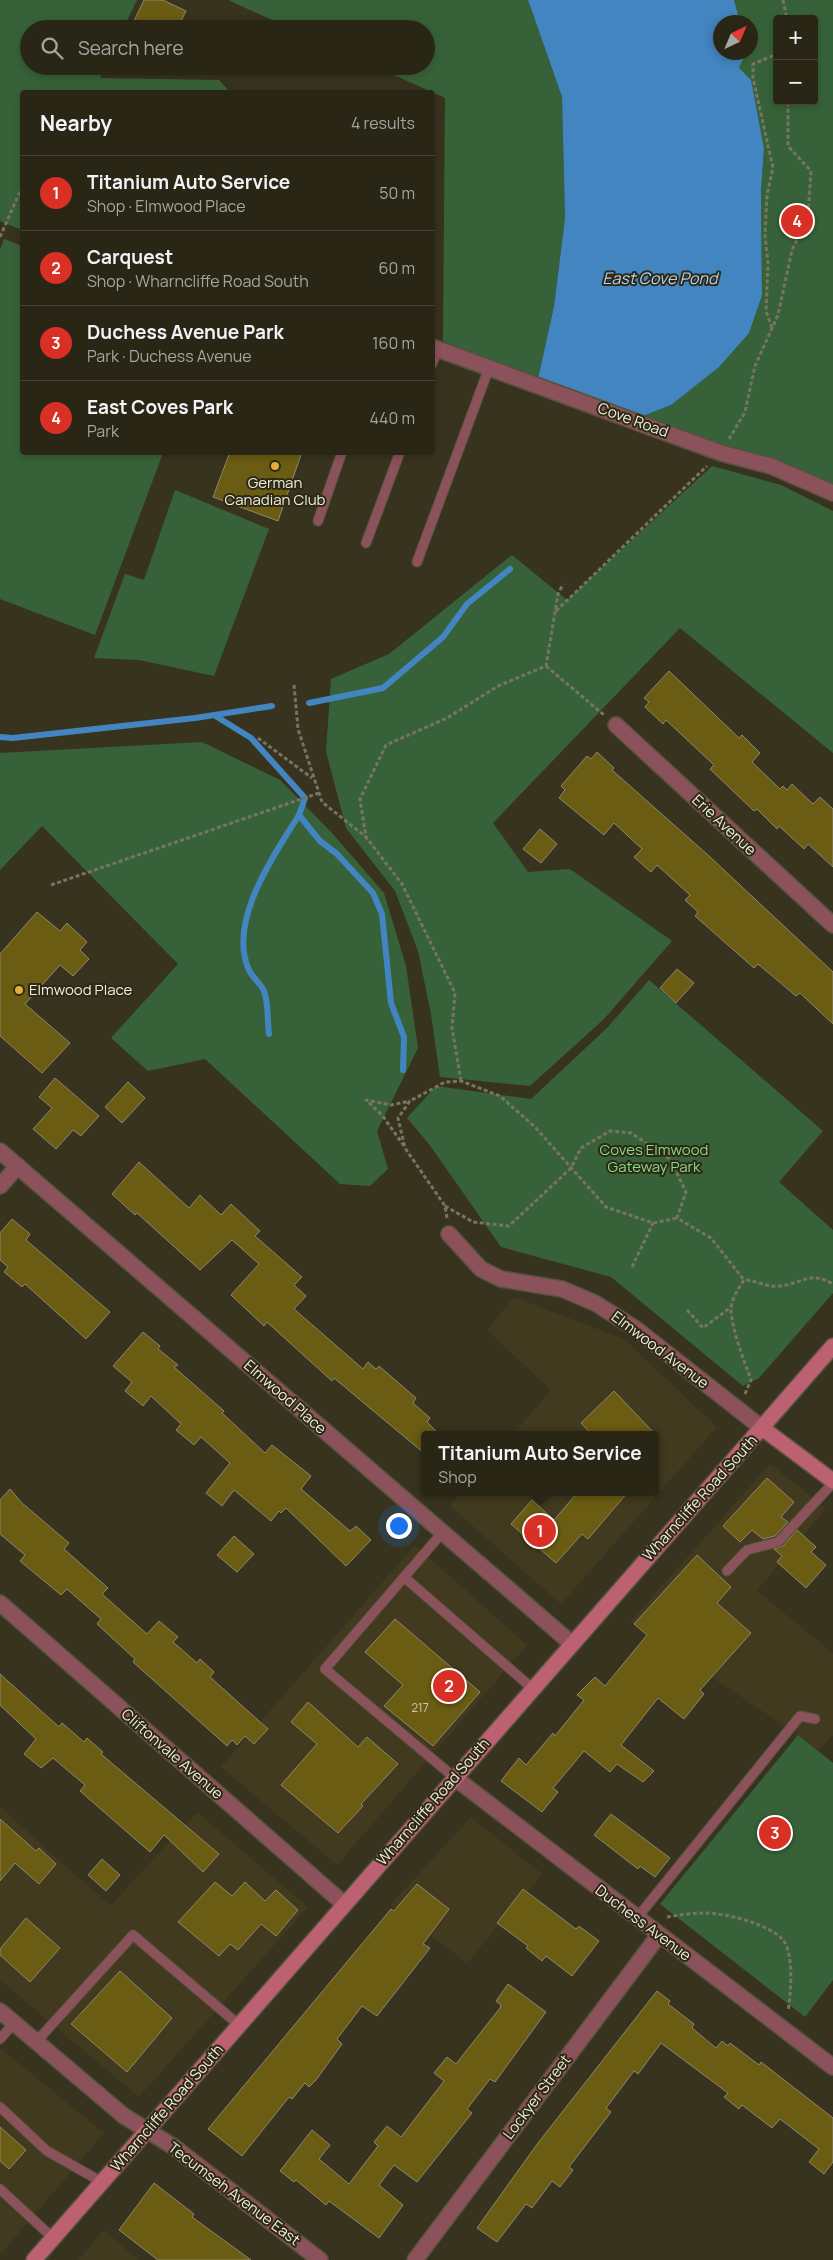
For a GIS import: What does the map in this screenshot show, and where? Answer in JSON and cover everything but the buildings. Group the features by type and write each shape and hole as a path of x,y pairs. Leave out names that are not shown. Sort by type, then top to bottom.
{"main road":[{"name":"Wharncliffe Road South","path":"34,2260 571,1643 833,1346"},
{"name":"Elmwood Avenue","path":"762,1428 833,1482"}],"street":[{"name":"Cove Road","path":"435,348 721,452 771,466 833,493"},
{"name":"Erie Avenue","path":"616,725 833,925"},
{"name":"Elmwood Place","path":"0,1151 571,1643"},
{"path":"0,1186 18,1166"},
{"name":"Elmwood Avenue","path":"449,1234 481,1269 501,1279 562,1289 595,1303 636,1329 762,1428"},
{"name":"Cliftonvale Avenue","path":"0,1603 344,1904"},
{"name":"Duchess Avenue","path":"454,1778 833,2067"},
{"name":"Lockyer Street","path":"415,2260 659,1935"},
{"name":"Tecumseh Avenue East","path":"0,2011 124,2116 174,2147 320,2260"}],"lane":[{"path":"417,562 489,368"},
{"path":"318,521 341,455"},
{"path":"366,543 399,455"},
{"path":"727,1571 747,1550 778,1542 833,1482"},
{"path":"442,1533 325,1669 454,1778"},
{"path":"404,1577 532,1688"},
{"path":"638,1919 800,1716 815,1719"},
{"path":"36,2042 133,1935 239,2025"},
{"path":"0,2039 14,2023"},
{"path":"0,2107 47,2151 102,2182"},
{"path":"0,2189 53,2238"}],"path":[{"path":"783,0 786,15"},
{"path":"772,328 766,312 768,263 766,236 767,195 773,168 754,78 753,64 773,56"},
{"path":"555,612 721,452 745,412 755,366 778,315 792,250 808,217 811,171 788,146 788,105"},
{"path":"0,237 20,192"},
{"path":"546,666 558,594 563,584"},
{"path":"546,666 616,725"},
{"path":"366,837 360,799 386,745 447,718 498,686 546,666"},
{"path":"294,685 298,729 322,802 366,837 402,884 455,993 452,1028 461,1081"},
{"path":"258,738 313,778"},
{"path":"51,885 319,793"},
{"path":"677,1218 686,1192 670,1159 631,1133 610,1131 582,1148 571,1168 509,1226 473,1222 445,1206 382,1115 366,1100 391,1106 410,1101 445,1082 461,1081 500,1096 535,1127 571,1168 606,1207 653,1223 677,1218 711,1238 744,1280"},
{"path":"405,1148 398,1118 410,1101"},
{"path":"445,1206 449,1234"},
{"path":"632,1267 653,1223"},
{"path":"744,1280 755,1280 769,1286 780,1286 814,1276 833,1284"},
{"path":"687,1310 703,1328 731,1307 744,1280"},
{"path":"731,1307 739,1346 751,1380 738,1410"},
{"path":"638,1919 706,1913 760,1924 773,1930 783,1940 788,1949 791,1994 784,2030"}],"shaded area":[{"path":"514,1297 624,1339 717,1427 659,1493 659,1431 515,1431 551,1390 487,1330"},
{"path":"770,1464 826,1508 757,1591 833,1653 833,1735 818,1751 798,1735 630,1622"},
{"path":"459,1496 656,1496 561,1604 450,1506"},
{"path":"415,1545 527,1645 337,1865 221,1767"},
{"path":"0,1807 110,1906 197,1812 308,1907 139,2097 0,1980"},
{"path":"471,1817 542,1874 467,1963 390,1905"},
{"path":"0,2048 104,2133 0,2255"},
{"path":"104,2230 137,2259 137,2260 78,2260"}],"green space":[{"path":"0,0 137,0 127,20 20,20 20,75 101,75 100,78 219,80 228,90 20,90 20,229 0,221"},
{"path":"228,0 528,0 562,97 565,218 554,306 538,379 443,341 445,98 435,93 435,90 427,90 394,75 435,75 435,20 272,20"},
{"path":"734,0 833,0 833,491 638,418 671,405 762,295 761,192 764,149 739,68 743,60 758,60 758,15 738,15"},
{"path":"4,239 20,245 20,455 162,455 95,635 0,599 0,250"},
{"path":"712,466 781,485 833,511 833,753 680,628 493,823 528,872 570,869 672,941 604,1019 530,1086 440,1077 431,1014 418,951 395,891 346,828 326,751 331,679 389,654 512,555 567,600"},
{"path":"175,490 269,529 214,676 139,660 94,658 125,574 144,580"},
{"path":"202,742 280,780 333,834 384,893 406,966 418,1048 377,1131 388,1169 370,1186 340,1184 205,1059 148,1071 111,1038 178,964 42,826 0,870 0,753"},
{"name":"Coves Elmwood Gateway Park","path":"649,980 823,1131 779,1182 833,1230 833,1293 759,1378 743,1386 611,1277 501,1247 429,1144 407,1118 436,1086 531,1099 607,1028"},
{"path":"798,1735 833,1763 833,1980 805,2017 660,1904"}],"water":[{"name":"East Cove Pond","path":"528,0 734,0 738,15 713,15 713,60 743,60 739,68 751,80 764,149 761,192 762,295 749,333 719,367 671,405 638,418 538,379 554,306 565,218 562,97"}],"waterway":[{"path":"309,703 383,688 443,637 467,604 510,569"},
{"path":"0,737 13,738 195,718 272,706"},
{"path":"214,715 251,738 305,798 299,815 320,841 337,854 373,893 382,914 391,1003 404,1037 403,1070"},
{"path":"269,1034 265,994 249,970 244,951 244,931 256,890 266,869 299,815"}],"place":[{"name":"East Coves Park","path":"797,221"},
{"name":"German Canadian Club","path":"275,466"},
{"name":"Elmwood Place","path":"19,990"},
{"name":"Titanium Auto Service","path":"540,1531"},
{"name":"Carquest","path":"449,1686"},
{"name":"Duchess Avenue Park","path":"775,1833"}]}
